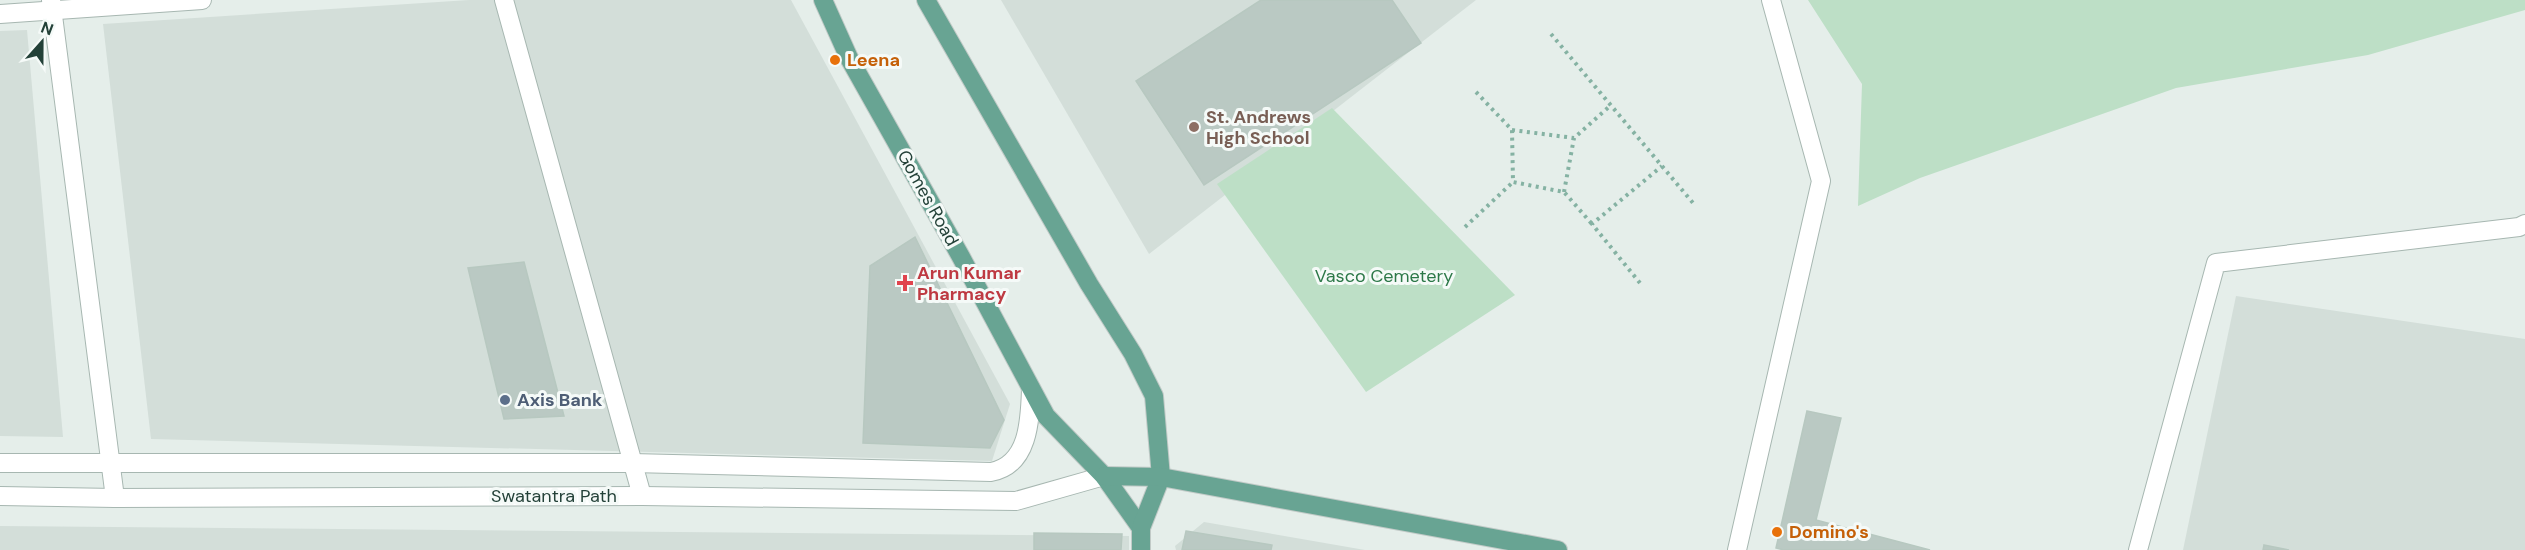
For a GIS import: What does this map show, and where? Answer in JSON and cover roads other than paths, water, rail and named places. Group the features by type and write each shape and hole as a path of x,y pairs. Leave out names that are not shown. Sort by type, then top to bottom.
{"main road":[{"name":"Gomes Road","path":"823,0 849,58 961,257 1046,416 1104,476 1141,528"},
{"path":"926,0 1089,284 1133,354 1154,396 1161,477 1141,528 1142,550"},
{"path":"1104,476 1161,477 1558,550"}],"street":[{"path":"0,15 52,6 202,0"},
{"path":"504,0 642,496"},
{"path":"1737,550 1821,181 1771,0"},
{"path":"52,6 115,498"},
{"path":"2139,550 2216,263 2518,227 2525,224"},
{"name":"Swatantra Path","path":"0,462 110,464 632,463 992,472 1006,468 1022,449 1030,415 1031,389"},
{"name":"Swatantra Path","path":"0,496 115,498 642,496 1016,501 1104,476"}],"place":[{"name":"Leena","path":"835,60"},
{"name":"St. Andrews High School","path":"1194,127"},
{"name":"Arun Kumar Pharmacy","path":"905,283"},
{"name":"Axis Bank","path":"505,400"},
{"name":"Domino's","path":"1777,532"}],"park label":[{"name":"Vasco Cemetery","path":"1384,276"}]}
